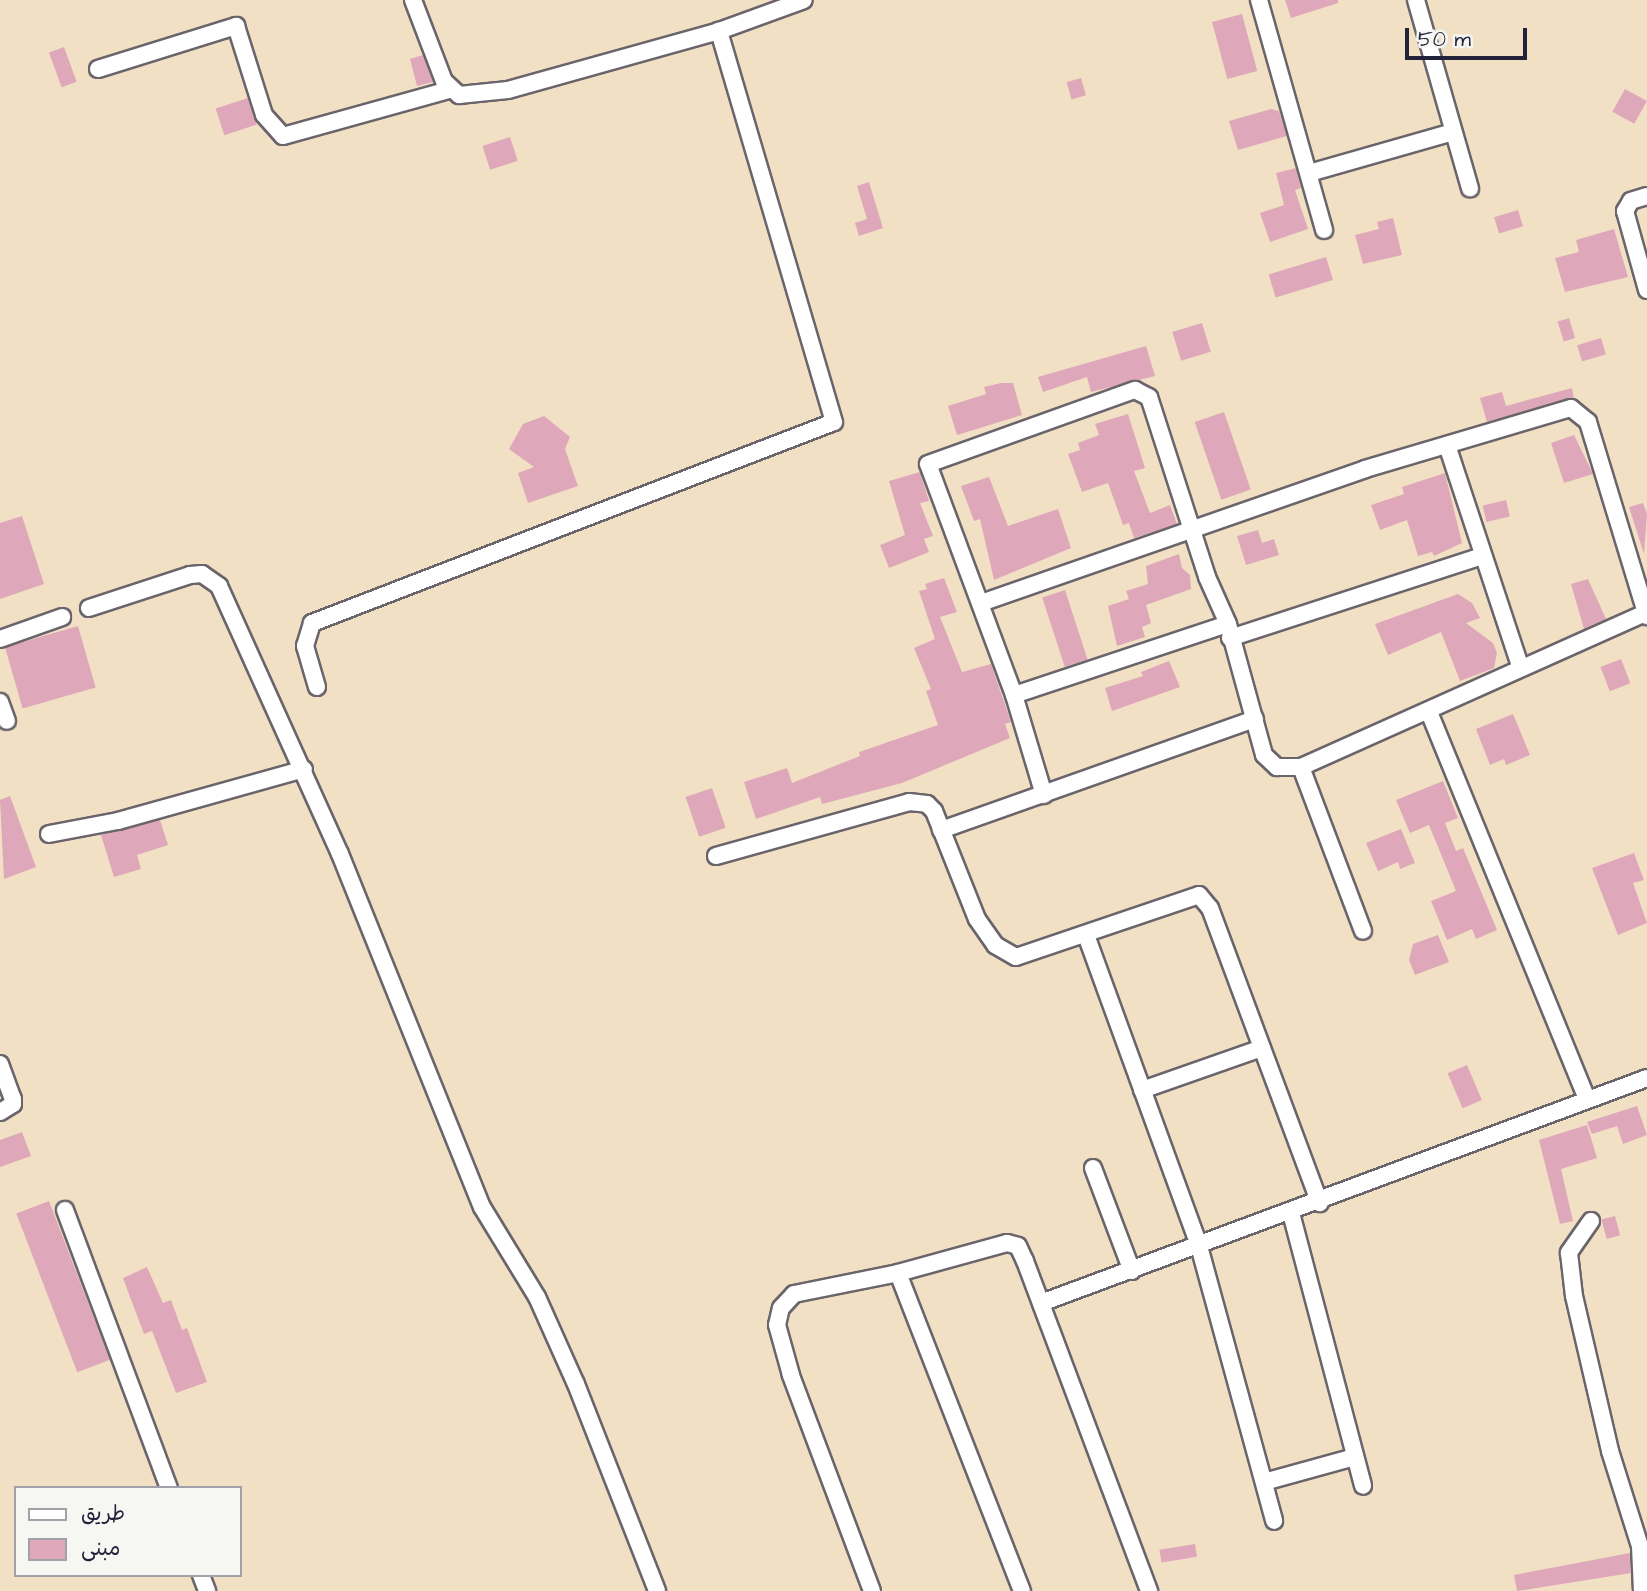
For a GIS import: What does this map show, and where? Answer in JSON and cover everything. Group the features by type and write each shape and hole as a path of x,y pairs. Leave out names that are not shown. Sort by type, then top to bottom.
{"street":[{"path":"413,0 449,90 459,95 508,90 719,31 804,0"},
{"path":"1259,0 1324,230"},
{"path":"1416,0 1470,188"},
{"path":"98,69 236,26 264,115 283,136 449,90"},
{"path":"317,687 305,646 312,624 834,422 719,31"},
{"path":"1309,173 1453,132"},
{"path":"1647,196 1631,201 1625,211 1647,290"},
{"path":"981,603 1193,529 1447,445 1563,409 1571,408 1585,415 1647,614 1520,666 1429,712 1301,767 1277,767 1264,755 1229,631 1207,577 1193,529 1149,397 1141,389 934,459 928,471 981,603 1014,695 1044,795"},
{"path":"1447,445 1480,557 1520,666"},
{"path":"1014,695 1480,557"},
{"path":"89,608 190,575 211,578 219,586 304,769 482,1207 537,1297 657,1591"},
{"path":"0,639 62,617"},
{"path":"0,702 7,721"},
{"path":"1429,712 1587,1100"},
{"path":"942,830 1255,719"},
{"path":"1301,767 1363,931"},
{"path":"49,834 118,821 304,769"},
{"path":"716,856 918,801 934,811 977,919 1006,954 1024,956 1192,895 1206,899 1320,1203"},
{"path":"1086,935 1199,1246 1274,1521"},
{"path":"1142,1090 1262,1048"},
{"path":"0,1064 13,1099 13,1104 0,1112"},
{"path":"1041,1303 1320,1203 1647,1077"},
{"path":"1093,1168 1132,1271"},
{"path":"65,1210 168,1486"},
{"path":"1291,1213 1363,1486"},
{"path":"1591,1221 1569,1253 1574,1296 1610,1451 1640,1546 1642,1591"},
{"path":"872,1591 791,1376 777,1325 781,1308 794,1294 898,1273 1013,1243 1018,1246 1041,1303 1149,1591"},
{"path":"898,1273 1022,1591"},
{"path":"1264,1482 1355,1457"}],"building":[{"path":"1285,0 1338,0 1338,3 1291,18"},
{"path":"1242,14 1257,71 1227,79 1212,22"},
{"path":"64,47 77,82 62,87 49,52"},
{"path":"423,55 433,82 417,86 410,59"},
{"path":"1081,78 1086,95 1072,99 1067,82"},
{"path":"1625,89 1647,101 1634,124 1612,112"},
{"path":"248,98 257,125 224,135 216,109"},
{"path":"1271,109 1279,111 1287,136 1238,150 1229,121"},
{"path":"510,137 518,161 490,170 482,146"},
{"path":"1296,168 1301,188 1295,190 1308,229 1270,242 1260,213 1284,205 1276,173"},
{"path":"869,182 883,228 859,236 855,223 867,219 857,186"},
{"path":"1518,210 1523,226 1499,234 1494,217"},
{"path":"1393,218 1402,255 1363,264 1355,235 1379,229 1377,222"},
{"path":"1614,229 1628,277 1565,292 1555,258 1579,252 1576,240"},
{"path":"1326,257 1333,280 1276,297 1269,275"},
{"path":"1569,318 1575,338 1564,342 1558,322"},
{"path":"1202,323 1211,352 1181,361 1172,332"},
{"path":"1601,338 1606,354 1582,362 1577,345"},
{"path":"1146,346 1155,376 1091,392 1087,377 1043,392 1038,377"},
{"path":"1013,383 1022,415 957,435 948,406 986,394 984,387"},
{"path":"1572,388 1574,398 1487,422 1480,398 1502,392 1506,406"},
{"path":"1224,412 1251,490 1221,500 1195,422"},
{"path":"1128,414 1145,468 1134,471 1150,513 1170,505 1177,524 1134,538 1129,523 1123,525 1108,483 1082,492 1068,454 1080,450 1078,443 1099,435 1095,424"},
{"path":"544,416 570,437 565,449 578,486 528,503 518,473 534,467 509,449 523,424"},
{"path":"1574,435 1593,474 1564,483 1551,443"},
{"path":"920,472 929,501 920,503 933,536 924,539 929,552 889,568 880,545 905,535 889,481"},
{"path":"1445,473 1462,543 1434,556 1432,552 1418,556 1407,520 1380,530 1371,505 1404,494 1402,487"},
{"path":"989,477 1008,526 1058,509 1071,548 994,580 980,519 974,521 961,486"},
{"path":"1506,500 1510,517 1486,522 1483,505"},
{"path":"1643,503 1647,514 1644,554 1629,507"},
{"path":"22,516 44,584 0,599 0,523"},
{"path":"1258,530 1262,543 1274,539 1279,555 1246,565 1237,536"},
{"path":"1179,554 1182,568 1190,575 1191,589 1146,605 1151,623 1142,627 1145,637 1117,646 1108,606 1129,599 1126,591 1148,584 1146,566"},
{"path":"944,578 957,612 940,617 962,672 991,664 1011,722 1005,724 1010,738 902,783 822,804 820,797 756,819 744,782 787,768 792,783 860,756 859,752 938,725 926,691 931,689 914,648 935,639 919,591 927,589 925,584"},
{"path":"1588,579 1606,619 1584,629 1571,584"},
{"path":"1065,590 1088,659 1065,667 1042,597"},
{"path":"1458,594 1472,603 1480,618 1466,623 1493,643 1497,653 1494,668 1460,681 1441,632 1388,655 1375,624"},
{"path":"78,626 96,688 23,708 5,647"},
{"path":"1621,659 1630,683 1610,691 1600,667"},
{"path":"1169,661 1180,687 1112,711 1105,688 1143,676 1141,672"},
{"path":"1513,714 1530,755 1506,765 1504,759 1490,765 1476,729"},
{"path":"1443,781 1458,818 1445,823 1456,851 1463,848 1497,930 1476,939 1472,929 1447,940 1431,901 1456,891 1429,825 1410,833 1396,800"},
{"path":"712,788 726,828 699,837 686,797"},
{"path":"10,796 36,867 4,879 0,800"},
{"path":"160,820 168,845 137,855 141,869 114,877 101,835"},
{"path":"1401,829 1415,863 1400,869 1398,862 1378,871 1366,843"},
{"path":"1634,853 1644,880 1633,883 1647,923 1618,935 1592,868"},
{"path":"1438,935 1449,962 1415,975 1409,960 1413,944"},
{"path":"1467,1065 1482,1100 1463,1108 1448,1073"},
{"path":"1637,1106 1647,1135 1623,1144 1617,1126 1592,1134 1587,1122"},
{"path":"1587,1125 1597,1158 1561,1169 1573,1221 1560,1224 1539,1140"},
{"path":"22,1132 31,1156 0,1167 0,1140"},
{"path":"49,1201 110,1360 77,1372 16,1214"},
{"path":"1615,1216 1620,1235 1607,1239 1601,1220"},
{"path":"147,1267 163,1303 171,1300 182,1330 187,1328 207,1382 176,1393 152,1331 144,1334 123,1278"},
{"path":"1195,1544 1197,1557 1161,1562 1159,1550"},
{"path":"1630,1553 1631,1573 1517,1591 1514,1575"}]}
